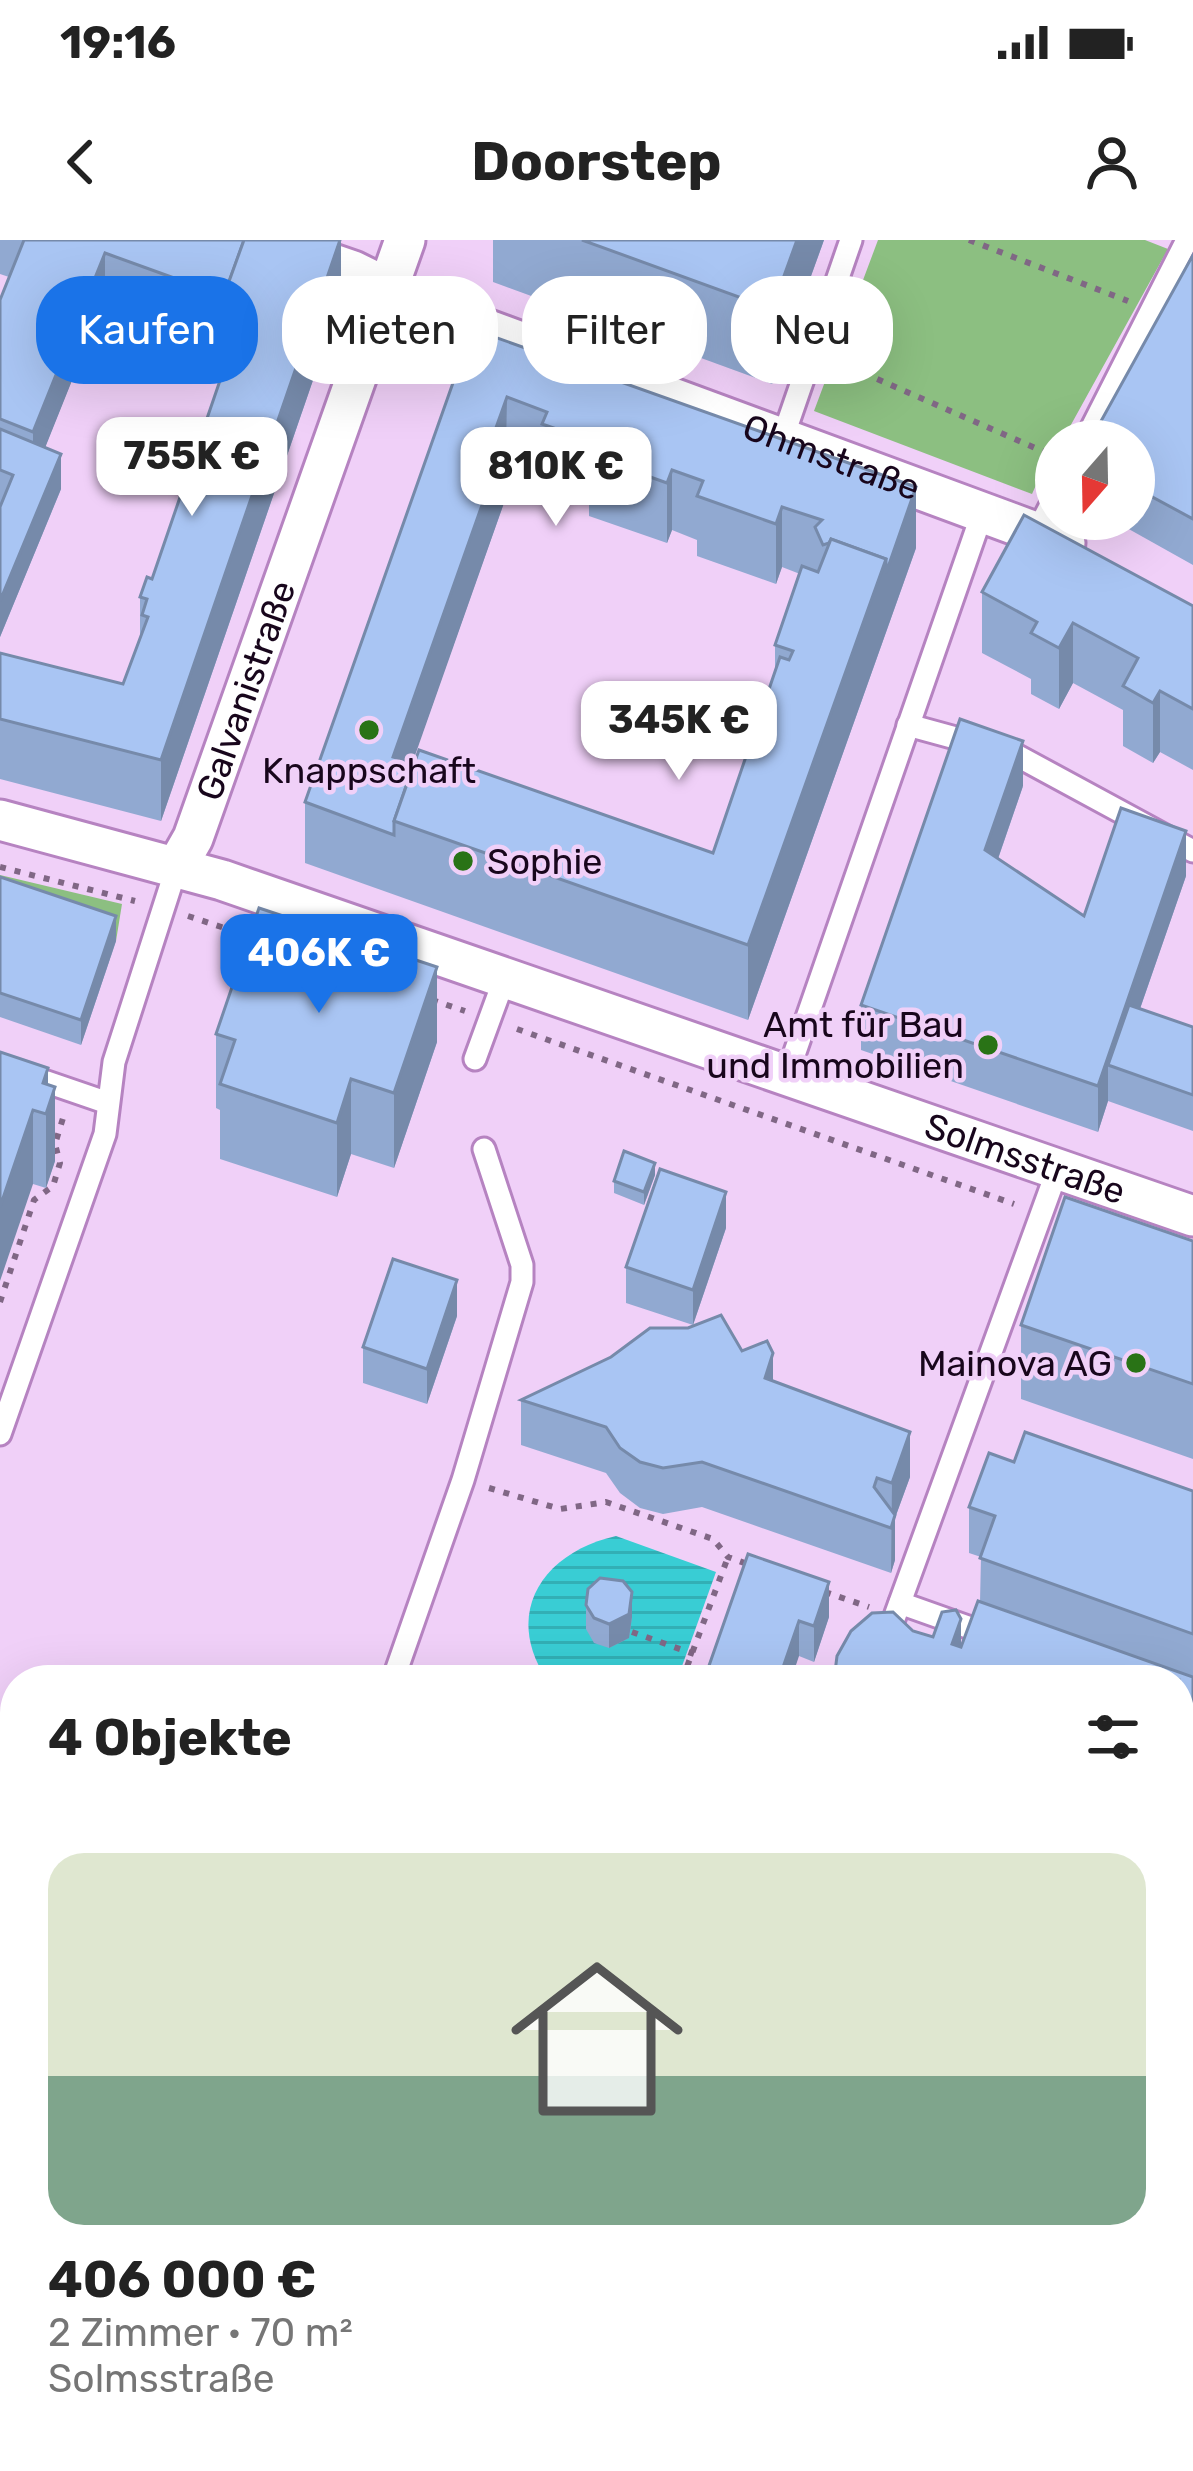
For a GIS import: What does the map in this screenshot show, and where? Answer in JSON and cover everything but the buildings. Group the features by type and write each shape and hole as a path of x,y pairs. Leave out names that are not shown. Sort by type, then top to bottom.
{"street":[{"name":"Ohmstraße","path":"263,240 357,276"},
{"name":"Galvanistraße","path":"392,276 405,240"},
{"name":"Ohmstraße","path":"498,333 1035,531"},
{"name":"Galvanistraße","path":"177,866 194,838 354,384"},
{"name":"Ohmstraße","path":"1056,540 1099,558"},
{"name":"Solmsstraße","path":"0,820 177,866 1193,1216"}],"lane":[{"path":"838,276 851,240"},
{"path":"1096,420 1187,240"},
{"path":"783,436 799,384"},
{"path":"786,1078 983,512"},
{"path":"908,725 1013,754 1193,851"},
{"path":"0,1434 105,1134 113,1062 177,866"},
{"path":"475,1059 505,977"},
{"path":"0,1066 108,1103"},
{"path":"398,1665 463,1480 522,1282 522,1265 484,1149"},
{"path":"881,1656 1009,1292 1057,1171"},
{"path":"897,1610 1009,1641"}],"path":[{"path":"969,240 1103,292"},
{"path":"888,384 1035,448"},
{"path":"0,867 161,907 258,939"},
{"path":"426,998 1042,1214"},
{"path":"463,1480 560,1509 606,1502 713,1539 728,1557 770,1572"},
{"path":"689,1665 728,1557"},
{"path":"811,1587 897,1610"},
{"path":"632,1632 694,1654"}],"shaded area":[{"path":"878,240 1145,240 1168,249 1074,420 1035,420 1032,494 814,411 824,384 893,384 893,276 865,276"},
{"path":"0,875 122,904 116,941 0,902"},
{"path":"616,1536 716,1572 682,1665 539,1665 529,1631 538,1588 569,1556"}],"place":[{"name":"Knappschaft","path":"369,730"},
{"name":"Sophie","path":"463,861"},
{"name":"Amt für Bau und Immobilien","path":"988,1045"},
{"name":"Mainova AG","path":"1136,1363"}]}
